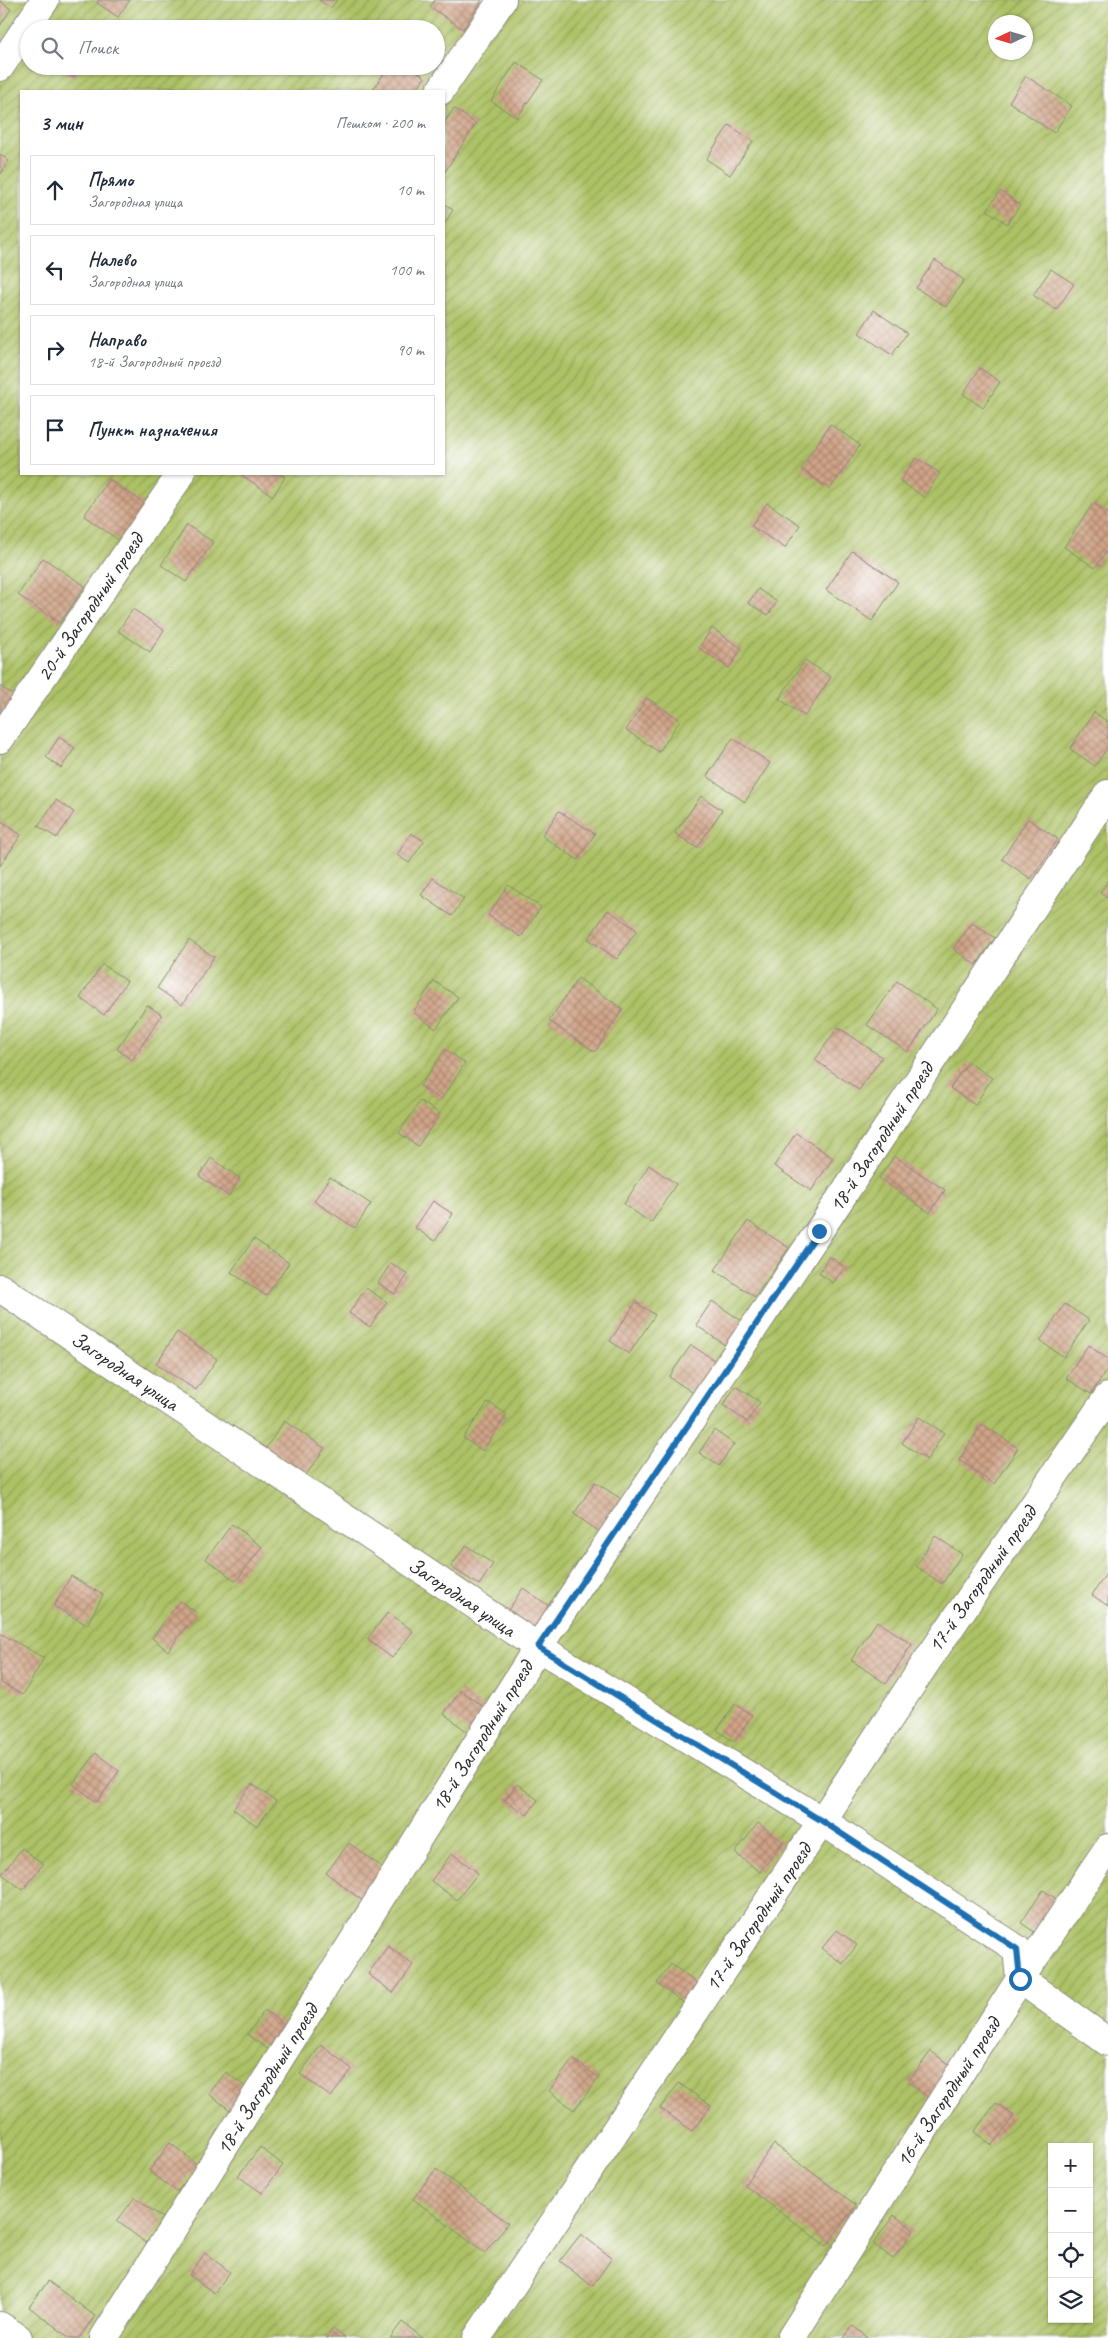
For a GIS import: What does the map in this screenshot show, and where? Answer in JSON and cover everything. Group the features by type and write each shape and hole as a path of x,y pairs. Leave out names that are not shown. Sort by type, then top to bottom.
{"street":[{"path":"32,20 45,0"},
{"path":"441,90 502,0"},
{"path":"0,67 20,37"},
{"name":"20-й Загородный проезд","path":"0,739 179,475"},
{"name":"18-й Загородный проезд","path":"104,2338 538,1647 824,1223 1108,794"},
{"name":"Загородная улица","path":"0,1288 538,1647 822,1821 1017,1949 1020,1979"},
{"name":"17-й Загородный проезд","path":"477,2338 822,1821 924,1664 1108,1397"},
{"name":"16-й Загородный проезд","path":"791,2338 1020,1979 1108,1848"},
{"path":"1020,1979 1108,2042"},
{"path":"0,2326 18,2338"}],"green space":[{"path":"0,0 1108,0 1108,2338 0,2338"}],"building":[{"path":"99,0 130,0 118,17 97,3"},
{"path":"319,0 337,0 331,8"},
{"path":"435,0 482,0 463,29 430,7"},
{"path":"0,1 11,9 0,26"},
{"path":"516,62 543,80 517,118 491,101"},
{"path":"383,75 422,75 425,77 416,90 373,90"},
{"path":"1026,76 1072,106 1054,133 1009,102"},
{"path":"454,108 476,124 445,171 445,122"},
{"path":"729,125 753,141 730,175 706,159"},
{"path":"0,154 9,161 0,175"},
{"path":"1000,191 1020,205 1007,224 987,210"},
{"path":"445,204 453,210 445,222"},
{"path":"935,260 964,280 946,307 916,288"},
{"path":"1051,269 1074,284 1056,310 1033,295"},
{"path":"874,310 907,333 892,355 859,333"},
{"path":"980,368 1000,382 983,408 963,394"},
{"path":"830,424 860,445 830,489 801,469"},
{"path":"916,458 940,473 924,497 900,481"},
{"path":"242,475 281,475 285,477 273,496"},
{"path":"109,479 148,506 123,543 84,516"},
{"path":"767,503 800,525 785,548 751,526"},
{"path":"1093,503 1108,513 1108,549 1095,568 1064,547"},
{"path":"187,525 213,542 186,582 161,565"},
{"path":"852,551 898,582 872,621 826,590"},
{"path":"43,558 85,586 60,623 18,595"},
{"path":"758,589 777,602 768,615 748,603"},
{"path":"133,609 164,630 150,652 118,631"},
{"path":"712,628 742,649 729,668 699,648"},
{"path":"805,660 831,677 805,716 779,699"},
{"path":"0,686 18,698 0,725"},
{"path":"647,698 680,720 659,752 626,730"},
{"path":"1094,712 1108,722 1108,747 1095,766 1070,749"},
{"path":"59,737 75,748 61,768 46,757"},
{"path":"733,738 770,763 745,802 707,776"},
{"path":"701,796 722,810 697,848 675,833"},
{"path":"56,800 74,812 57,838 38,826"},
{"path":"559,811 595,834 578,860 542,836"},
{"path":"1028,819 1058,839 1031,879 1002,859"},
{"path":"0,820 21,835 0,866"},
{"path":"411,833 424,841 409,863 397,855"},
{"path":"433,878 464,899 452,916 421,895"},
{"path":"1108,881 1108,899 1100,893"},
{"path":"508,885 541,907 521,937 488,915"},
{"path":"608,910 637,930 617,959 588,939"},
{"path":"972,923 995,938 976,965 953,949"},
{"path":"189,940 214,957 182,1005 157,988"},
{"path":"102,964 127,981 104,1015 80,998"},
{"path":"578,978 623,1009 595,1052 549,1021"},
{"path":"434,981 458,997 436,1029 413,1012"},
{"path":"897,981 937,1009 908,1052 867,1025"},
{"path":"147,1005 162,1015 132,1060 117,1049"},
{"path":"838,1027 882,1057 859,1090 815,1060"},
{"path":"445,1049 465,1063 441,1100 420,1086"},
{"path":"968,1062 992,1078 975,1105 950,1088"},
{"path":"420,1101 440,1114 418,1146 399,1133"},
{"path":"796,1133 833,1158 811,1191 774,1166"},
{"path":"894,1156 945,1190 930,1213 879,1178"},
{"path":"211,1158 240,1178 229,1196 199,1176"},
{"path":"649,1165 676,1184 651,1223 624,1204"},
{"path":"330,1177 371,1204 355,1228 314,1201"},
{"path":"433,1201 453,1214 435,1241 415,1228"},
{"path":"748,1221 789,1248 755,1297 715,1270"},
{"path":"254,1239 289,1263 266,1296 231,1272"},
{"path":"829,1256 845,1267 833,1283 819,1273"},
{"path":"391,1263 408,1274 395,1294 378,1283"},
{"path":"366,1288 387,1302 370,1327 349,1313"},
{"path":"712,1301 745,1323 729,1348 696,1325"},
{"path":"636,1302 655,1315 629,1354 610,1341"},
{"path":"1065,1304 1089,1320 1064,1357 1040,1341"},
{"path":"177,1332 217,1359 196,1390 156,1364"},
{"path":"691,1345 717,1362 695,1394 669,1377"},
{"path":"1088,1345 1108,1359 1108,1368 1091,1394 1066,1378"},
{"path":"736,1386 760,1402 747,1422 723,1405"},
{"path":"488,1402 507,1414 483,1451 463,1438"},
{"path":"919,1417 944,1433 927,1460 902,1443"},
{"path":"284,1421 325,1448 304,1478 264,1451"},
{"path":"982,1424 1018,1448 994,1484 959,1460"},
{"path":"714,1430 734,1444 719,1466 699,1453"},
{"path":"595,1482 629,1504 607,1537 574,1514"},
{"path":"232,1524 262,1547 236,1581 206,1559"},
{"path":"935,1536 962,1554 942,1584 916,1566"},
{"path":"466,1545 493,1564 479,1585 451,1567"},
{"path":"1106,1574 1108,1575 1108,1606 1092,1595"},
{"path":"71,1576 103,1595 87,1625 54,1606"},
{"path":"523,1588 552,1608 534,1634 505,1615"},
{"path":"180,1601 197,1613 168,1651 152,1638"},
{"path":"388,1612 413,1631 392,1658 367,1639"},
{"path":"877,1621 912,1644 886,1684 851,1660"},
{"path":"0,1633 44,1658 23,1695 0,1682"},
{"path":"461,1690 491,1713 473,1736 444,1714"},
{"path":"735,1704 752,1715 734,1742 717,1730"},
{"path":"96,1753 119,1771 97,1802 73,1784"},
{"path":"252,1784 276,1801 257,1826 233,1809"},
{"path":"517,1784 538,1800 527,1815 505,1800"},
{"path":"758,1823 783,1842 760,1872 735,1853"},
{"path":"349,1843 386,1870 363,1901 326,1873"},
{"path":"22,1848 43,1864 23,1890 2,1874"},
{"path":"452,1853 478,1873 457,1900 431,1881"},
{"path":"1043,1890 1061,1902 1039,1935 1021,1923"},
{"path":"837,1930 857,1945 843,1964 822,1948"},
{"path":"388,1946 413,1965 393,1993 368,1974"},
{"path":"671,1964 698,1984 684,2003 657,1983"},
{"path":"265,2010 288,2027 270,2051 247,2034"},
{"path":"321,2045 352,2069 331,2097 300,2074"},
{"path":"931,2051 957,2071 934,2102 908,2082"},
{"path":"573,2059 599,2078 574,2110 549,2091"},
{"path":"226,2072 251,2091 234,2113 209,2094"},
{"path":"679,2083 711,2106 692,2131 660,2108"},
{"path":"996,2103 1014,2116 992,2145 974,2132"},
{"path":"170,2143 198,2165 177,2192 149,2171"},
{"path":"774,2144 856,2205 826,2246 744,2185"},
{"path":"260,2147 283,2165 262,2193 238,2176"},
{"path":"436,2169 508,2223 485,2253 413,2199"},
{"path":"135,2197 164,2219 146,2243 117,2221"},
{"path":"894,2215 914,2230 893,2259 873,2244"},
{"path":"581,2234 612,2258 592,2286 560,2261"},
{"path":"205,2253 230,2272 214,2293 189,2275"},
{"path":"48,2281 95,2316 79,2338 70,2338 29,2307"},
{"path":"402,2322 423,2338 390,2338"},
{"path":"853,2326 868,2338 844,2338"},
{"path":"333,2329 345,2338 326,2338"}],"route":[{"path":"819,1231 538,1647 822,1821 1017,1949 1020,1979"}]}
